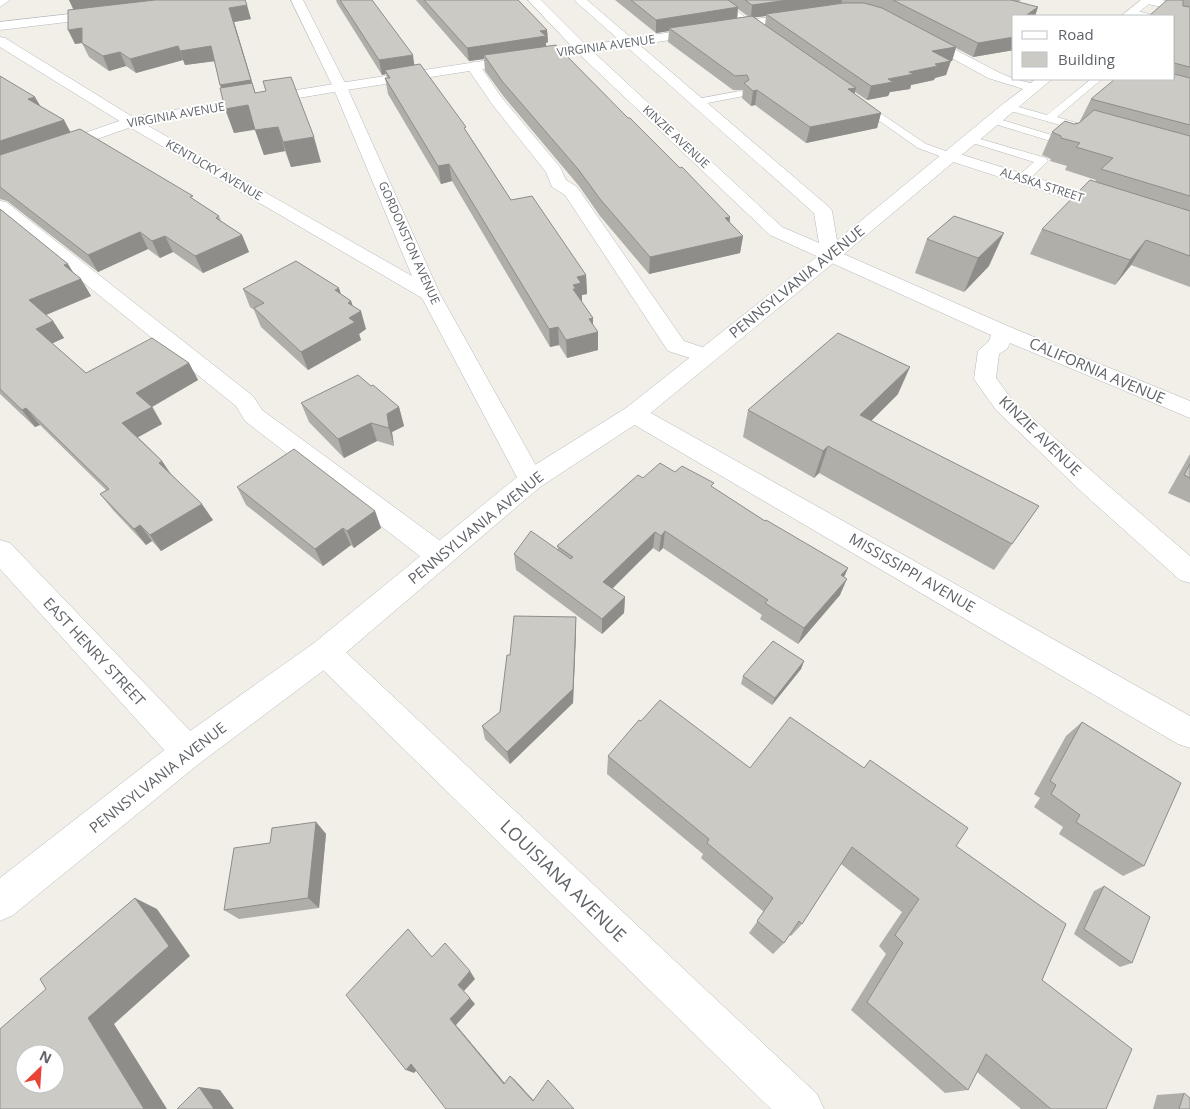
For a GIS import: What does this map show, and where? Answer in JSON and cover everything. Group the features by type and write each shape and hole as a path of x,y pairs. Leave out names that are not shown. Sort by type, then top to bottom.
{"street":[{"path":"0,3 4,0"},
{"name":"GORDONSTON AVENUE","path":"297,0 340,87 430,294 531,480"},
{"name":"KINZIE AVENUE","path":"534,0 583,50 776,232 1004,332 999,344 989,351 985,379 1004,405 1094,488 1190,572"},
{"path":"580,0 628,43 695,94 823,211 830,256"},
{"path":"1129,15 1146,0 1190,9"},
{"path":"0,26 118,12"},
{"name":"VIRGINIA AVENUE","path":"0,168 131,122 340,87 813,14"},
{"path":"908,29 993,75 1012,79"},
{"name":"KENTUCKY AVENUE","path":"0,41 131,122 430,294"},
{"path":"473,66 497,101 554,171 558,183 571,190 676,346 706,356"},
{"path":"1019,80 1039,84"},
{"name":"PENNSYLVANIA AVENUE","path":"0,902 188,752 325,652 531,480 634,414 830,256 1008,106 1039,84"},
{"name":"ALASKA STREET","path":"950,156 1125,212"},
{"path":"0,206 245,402 253,415 440,556"},
{"name":"CALIFORNIA AVENUE","path":"1004,332 1190,410"},
{"name":"MISSISSIPPI AVENUE","path":"634,414 1190,733"},
{"name":"EAST HENRY STREET","path":"0,551 188,752"},
{"name":"LOUISIANA AVENUE","path":"325,652 802,1109"}],"lane":[{"path":"716,0 772,41"},
{"path":"1049,118 1096,80"},
{"path":"695,94 740,94"},
{"path":"851,96 922,146 950,156"},
{"path":"1008,106 1099,132"},
{"path":"992,120 1016,131 1064,142"},
{"path":"1022,179 1081,127"},
{"path":"970,139 999,145 1042,161"}],"building":[{"path":"155,0 245,0 247,5 229,8 251,80 220,85 211,46 180,51 178,46 130,59 120,52 103,56 82,43 82,28 68,30 68,10"},
{"path":"340,0 372,0 413,55 379,60"},
{"path":"424,0 518,0 547,30 540,31 546,36 467,48"},
{"path":"631,0 728,0 738,7 656,20"},
{"path":"745,0 788,0 752,5"},
{"path":"893,0 1011,0 1038,7 1026,15 1012,15 1012,37 978,43"},
{"path":"1167,0 1183,0 1183,6 1190,7 1190,67 1175,63 1175,15 1150,15"},
{"path":"844,3 864,3 882,8 956,47 932,51 951,61 935,64 938,66 909,72 914,74 888,79 893,82 871,86 766,14"},
{"path":"752,16 856,88 848,89 881,113 810,127 757,90 753,91 744,83 749,80 747,75 735,76 669,28"},
{"path":"556,45 628,118 680,168 682,167 730,217 725,218 743,236 650,257 600,199 578,169 502,81 484,55"},
{"path":"420,64 466,127 464,128 511,200 532,196 586,275 577,277 581,283 573,285 576,289 573,289 593,318 589,319 598,332 566,340 558,327 549,329 449,164 438,166 385,78 390,78 385,70"},
{"path":"1175,74 1190,78 1190,125 1091,99 1114,80 1175,80"},
{"path":"0,76 35,97 28,99 64,120 0,141"},
{"path":"291,77 314,137 283,142 278,127 255,130 248,105 225,109 220,88 252,83 255,93 266,91 263,81"},
{"path":"1094,110 1190,136 1190,196 1101,169 1113,158 1076,147 1080,143 1061,138 1061,136 1052,132 1065,121 1074,124 1079,123"},
{"path":"80,129 193,196 190,197 219,216 216,218 242,235 195,256 165,236 152,241 140,232 88,255 0,187 0,155"},
{"path":"1090,180 1190,211 1190,256 1146,240 1130,260 1042,229"},
{"path":"0,209 68,264 64,265 81,279 29,300 53,321 36,329 86,373 152,338 189,363 136,393 152,407 122,423 162,461 159,463 202,504 150,535 140,525 134,529 100,494 109,489 26,408 22,410 0,389"},
{"path":"954,216 1004,233 978,258 927,239"},
{"path":"296,261 339,288 335,290 351,301 348,303 361,311 349,318 355,322 301,352 254,308 264,303 243,289"},
{"path":"838,333 910,367 860,415 1039,506 1012,544 828,446 823,451 748,410"},
{"path":"358,375 399,407 387,414 389,428 371,423 338,439 301,403"},
{"path":"294,449 375,511 347,531 343,528 315,549 237,487"},
{"path":"660,463 675,472 682,466 714,483 711,486 765,521 848,568 841,575 847,579 804,628 765,603 768,600 665,531 661,536 655,532 603,582 625,597 602,619 514,554 531,531 571,559 573,557 557,546 638,475 643,478"},
{"path":"1190,464 1190,478 1184,475"},
{"path":"514,616 576,617 573,689 507,752 482,726 500,712 507,655 510,655"},
{"path":"773,641 804,661 775,698 743,676"},
{"path":"660,700 750,768 790,717 864,768 870,760 968,828 956,846 1066,924 1042,980 1132,1049 1106,1109 1051,1109 986,1054 968,1090 867,1002 903,943 895,935 919,899 852,847 802,924 799,921 784,943 757,921 773,898 707,843 709,839 608,756 639,720 641,721"},
{"path":"1082,722 1181,783 1144,866 1076,822 1080,815 1051,794 1056,785 1050,781"},
{"path":"316,822 308,898 224,910 234,848 270,843 272,828"},
{"path":"1104,886 1150,917 1132,963 1084,929"},
{"path":"135,898 169,946 88,1018 144,1109 0,1109 0,1029 46,989 40,979"},
{"path":"408,929 432,957 445,943 470,971 458,985 470,998 450,1019 504,1084 510,1076 533,1101 548,1080 574,1109 446,1109 411,1064 406,1070 346,995"},
{"path":"199,1087 214,1109 177,1109"},
{"path":"1184,1093 1190,1098 1190,1109 1179,1109"}]}
